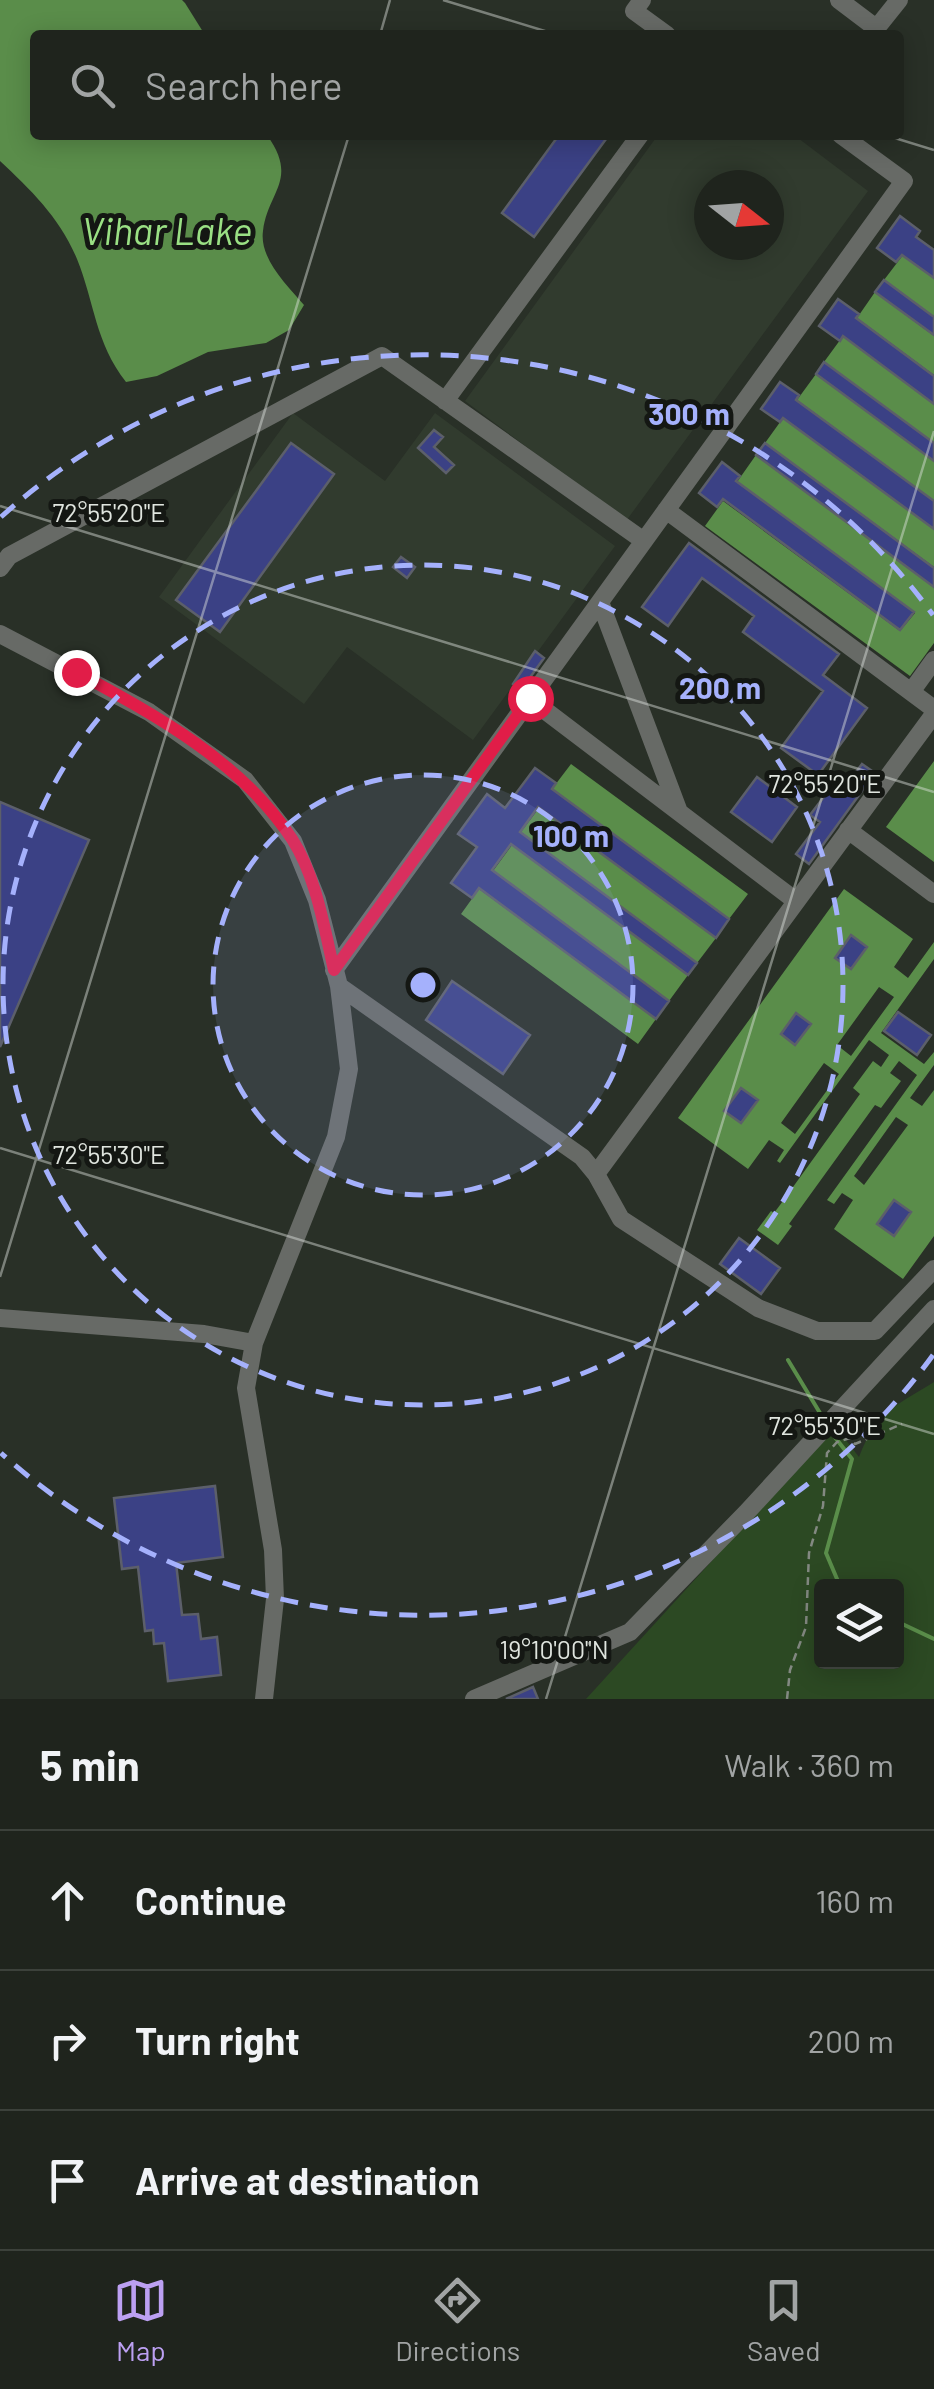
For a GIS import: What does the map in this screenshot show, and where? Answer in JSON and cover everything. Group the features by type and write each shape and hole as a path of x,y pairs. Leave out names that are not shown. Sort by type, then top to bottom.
{"lane":[{"path":"642,0 634,11 660,30"},
{"path":"839,0 872,30"},
{"path":"874,30 899,0"},
{"path":"445,401 636,140"},
{"path":"337,978 530,698 904,181 848,140"},
{"path":"0,568 9,556 382,356 644,541"},
{"path":"596,1174 934,712 666,510"},
{"path":"600,602 679,812"},
{"path":"0,634 150,712 245,780 293,841 317,900 337,978 349,1069 336,1137 254,1343 246,1388 273,1550 275,1598 264,1699"},
{"path":"911,692 934,660"},
{"path":"530,698 796,901"},
{"path":"848,830 934,894"},
{"path":"337,978 582,1157 621,1219 758,1308 816,1331 875,1331 934,1269"},
{"path":"474,1699 630,1632 734,1526 934,1309"},
{"path":"0,1318 204,1334 254,1343"}],"path":[{"path":"787,1699 790,1670 806,1628 809,1554 823,1506 827,1453 837,1442 850,1438 856,1444 902,1424"}],"shaded area":[{"path":"654,140 801,140 868,191 626,521 465,401"},
{"path":"293,413 385,481 435,413 615,546 473,740 347,647 304,704 159,597"},
{"path":"934,1382 934,1699 586,1699 835,1426 859,1457 873,1429 897,1405"}],"water":[{"name":"Vihar Lake","path":"0,0 182,0 202,30 30,30 30,140 270,140 281,163 281,175 263,231 265,252 304,305 289,330 266,343 208,352 157,376 126,382 108,352 70,244 44,206 0,161"},
{"path":"903,255 934,278 934,317 884,280"},
{"path":"875,292 934,336 934,375 857,318"},
{"path":"843,336 934,404 934,443 824,362"},
{"path":"816,374 934,461 934,501 797,400"},
{"path":"783,418 934,529 934,567 765,443"},
{"path":"756,455 934,587 934,643 910,676 705,526 723,501 900,631 915,613 737,482"},
{"path":"934,761 934,862 886,827"},
{"path":"571,764 748,894 729,919 552,789"},
{"path":"539,808 716,938 697,963 521,832"},
{"path":"512,845 688,975 669,1001 493,871"},
{"path":"479,889 656,1019 638,1044 461,914"},
{"path":"844,889 913,939 894,967 908,978 934,942 934,959 881,1033 924,1064 934,1052 934,1065 910,1098 922,1106 934,1090 934,1236 903,1279 834,1229 853,1200 842,1193 834,1204 827,1200 917,1075 899,1061 890,1073 901,1081 881,1108 875,1105 778,1245 757,1230 771,1211 774,1213 860,1094 853,1088 873,1061 881,1067 889,1055 869,1040 780,1163 777,1161 784,1150 769,1140 748,1169 678,1118","holes":["879,987 894,997 851,1056 837,1045","824,1063 839,1074 795,1134 781,1123","896,1117 908,1125 864,1185 854,1176"]}],"building":[{"path":"555,140 605,140 534,237 502,213"},
{"path":"900,216 920,231 916,237 934,250 934,278 902,255 896,262 877,248"},
{"path":"884,280 934,317 934,335 875,292"},
{"path":"838,299 859,314 856,318 934,376 934,404 843,336 840,341 819,326"},
{"path":"824,362 934,443 934,461 816,374"},
{"path":"780,382 799,395 796,400 934,501 934,529 783,418 780,422 761,409"},
{"path":"434,430 443,437 434,447 454,465 446,473 418,448"},
{"path":"291,443 334,474 220,632 176,600"},
{"path":"765,443 934,568 934,587 756,455"},
{"path":"722,462 740,476 736,481 914,612 900,630 723,499 717,507 699,493"},
{"path":"689,543 839,654 823,675 867,708 818,775 781,748 823,691 743,632 754,616 702,578 668,626 642,607"},
{"path":"401,557 415,567 407,578 393,567"},
{"path":"535,651 544,658 521,690 513,684"},
{"path":"862,764 875,773 809,864 796,854 820,822 810,815 830,789 839,795"},
{"path":"535,768 556,783 552,789 729,919 716,938 538,807 520,832 697,963 688,975 511,844 492,870 669,1001 656,1019 479,888 472,898 451,883 477,847 458,834 487,794 505,808"},
{"path":"757,777 797,807 772,842 731,812"},
{"path":"0,802 89,840 0,1047"},
{"path":"851,935 867,947 851,969 835,958"},
{"path":"452,981 530,1035 503,1074 426,1020"},
{"path":"898,1012 931,1035 917,1055 884,1031"},
{"path":"796,1013 811,1024 795,1045 781,1034"},
{"path":"741,1088 758,1100 741,1123 724,1111"},
{"path":"894,1200 911,1212 894,1236 877,1224"},
{"path":"739,1238 780,1268 761,1294 720,1264"},
{"path":"215,1486 223,1557 176,1563 182,1615 198,1614 201,1639 217,1637 221,1675 168,1681 164,1643 154,1644 153,1630 145,1631 138,1567 122,1569 114,1498"},
{"path":"533,1687 538,1699 506,1699"}],"waterway":[{"path":"788,1360 823,1418"},
{"path":"830,1431 852,1459 826,1553 837,1579"},
{"path":"904,1625 934,1639"}],"route":[{"path":"76,672 150,712 245,780 293,841 317,900 334,970 530,698"}]}
